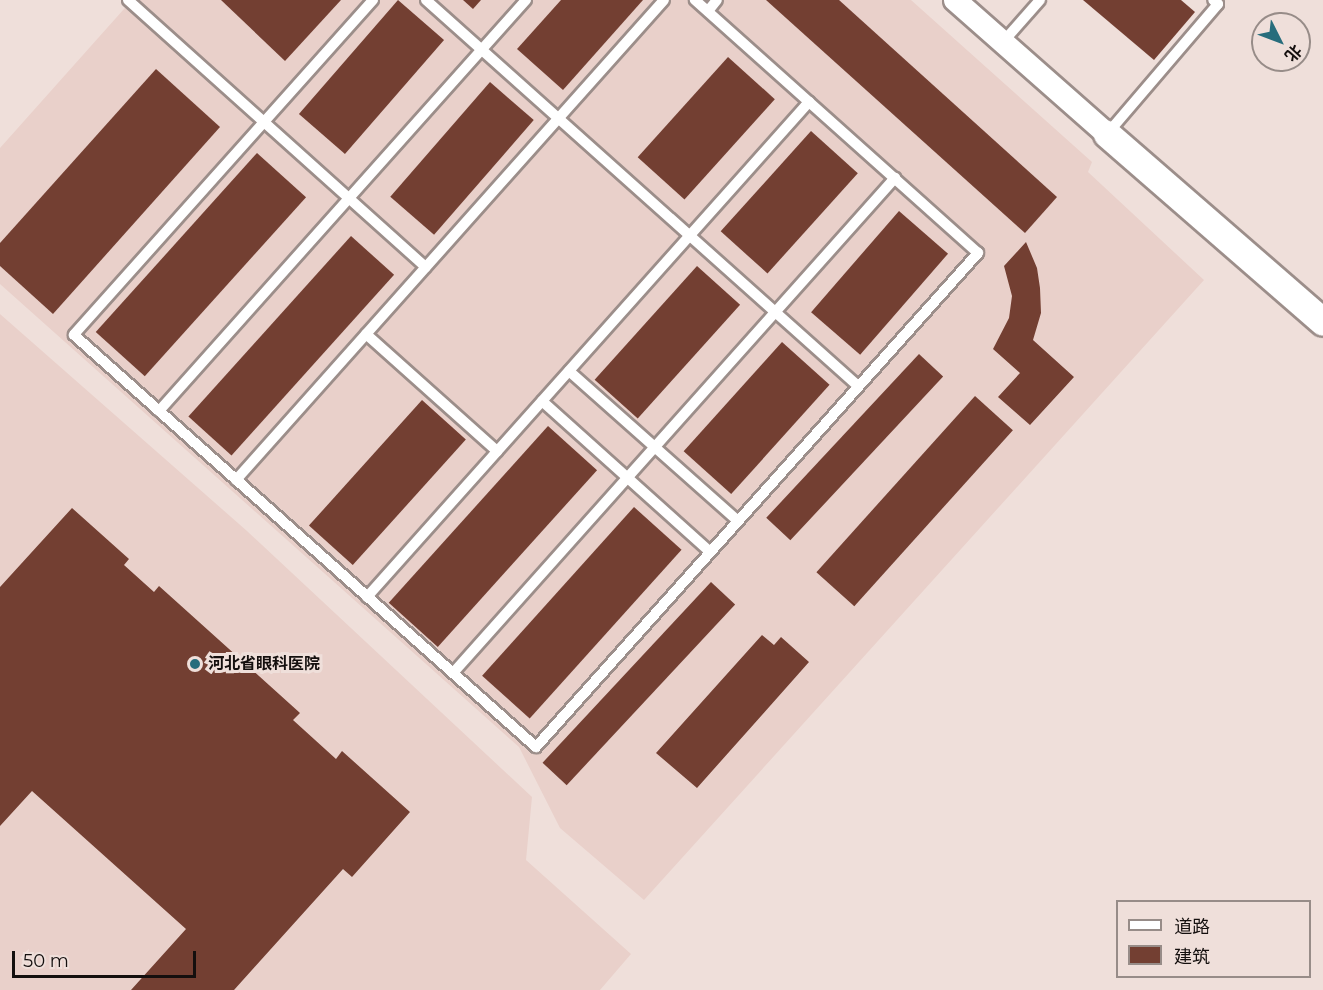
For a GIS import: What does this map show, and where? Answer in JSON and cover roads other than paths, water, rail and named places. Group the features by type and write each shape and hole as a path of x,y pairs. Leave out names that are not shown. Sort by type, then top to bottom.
{"street":[{"path":"955,0 1323,322"}],"lane":[{"path":"128,0 426,267"},
{"path":"373,0 74,335 536,747 978,253 695,0"},
{"path":"426,0 858,386"},
{"path":"159,411 526,0"},
{"path":"236,480 664,0"},
{"path":"708,11 717,0"},
{"path":"1003,42 1040,0"},
{"path":"1107,134 1218,1"},
{"path":"367,597 809,102"},
{"path":"453,673 895,178"},
{"path":"366,334 497,451"},
{"path":"569,371 738,521"},
{"path":"542,401 710,552"}],"place":[{"name":"河北省眼科医院","path":"195,664"}]}
